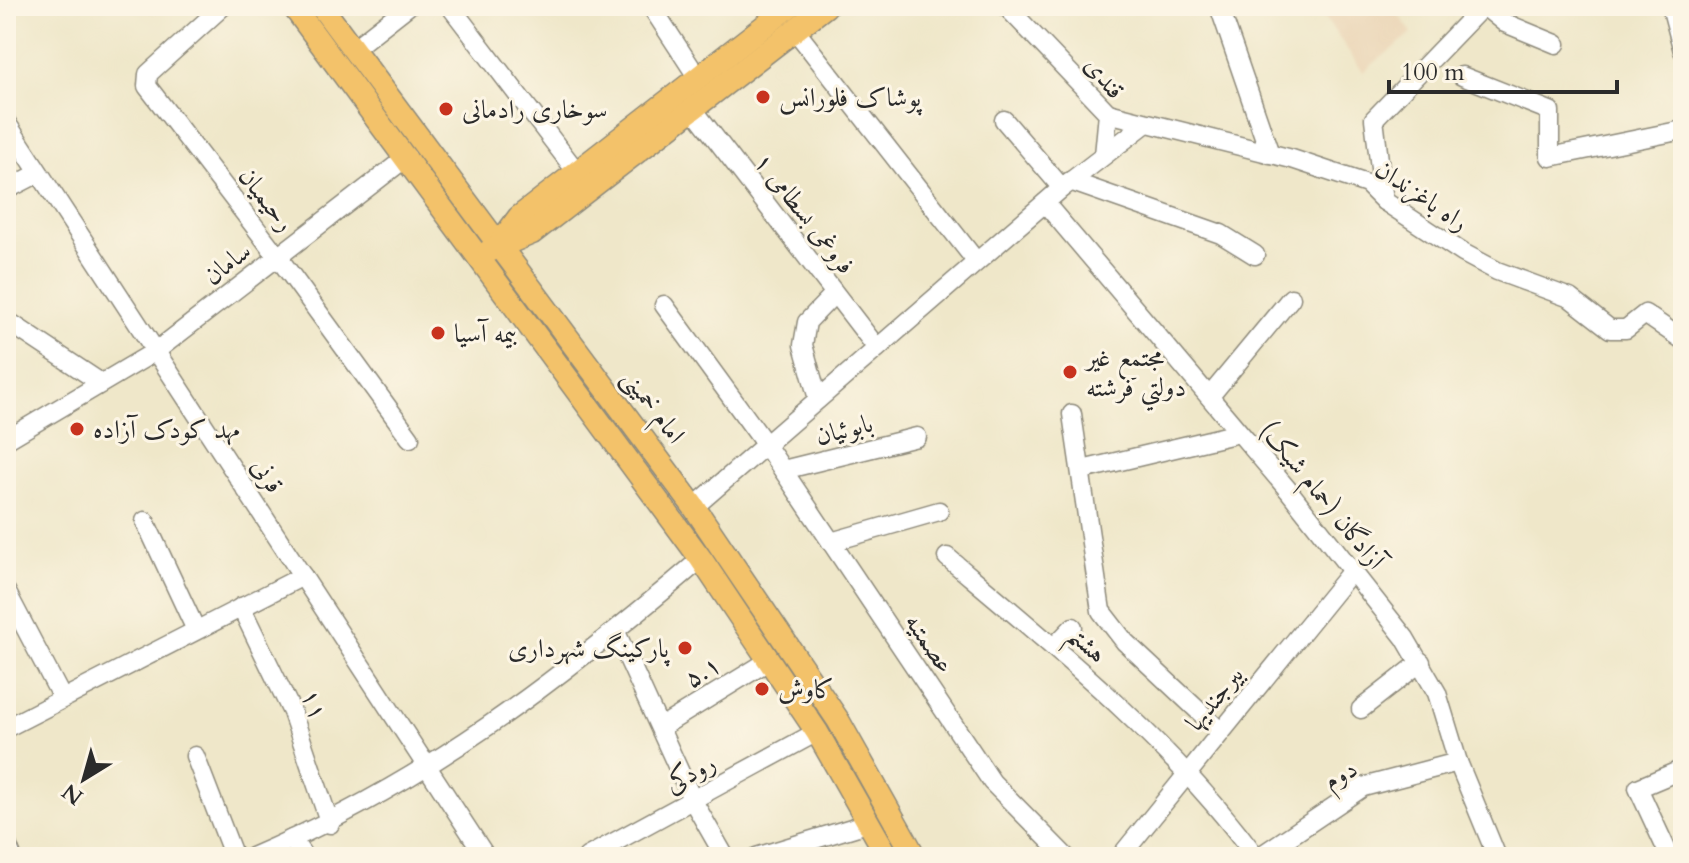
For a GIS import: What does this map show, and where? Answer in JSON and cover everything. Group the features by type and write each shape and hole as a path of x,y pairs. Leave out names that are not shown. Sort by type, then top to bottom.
{"main road":[{"name":"امام خمینی","path":"293,6 701,559 817,732 888,857"},
{"name":"امام خمینی","path":"321,6 694,507 838,720 915,857"},
{"path":"499,244 519,217 790,6"},
{"path":"480,257 499,244 532,233 826,6"}],"street":[{"path":"194,6 205,23"},
{"name":"رحیمیان","path":"223,6 148,74 147,86 278,257 410,438"},
{"path":"353,49 408,6"},
{"path":"450,6 576,171"},
{"path":"651,6 698,78"},
{"name":"قندی","path":"1006,6 1108,113 1104,155"},
{"path":"1219,6 1270,154"},
{"path":"1384,201 1374,119 1484,6 1505,23 1556,44"},
{"path":"1671,6 1680,30 1683,51"},
{"path":"795,30 976,261"},
{"path":"1462,76 1550,111 1550,157 1683,130"},
{"name":"فروغی بسطامی ۱","path":"693,109 877,348"},
{"name":"راه باغزندان","path":"1108,113 1270,154 1367,184 1384,201 1463,253 1497,271 1570,298 1610,329 1626,329 1645,314 1683,340"},
{"path":"1004,120 1066,184 1221,234 1255,255"},
{"name":"قرنی","path":"6,122 486,857"},
{"path":"694,507 1066,184 1145,124"},
{"name":"سامان","path":"6,440 156,351 407,157"},
{"path":"6,190 39,173"},
{"name":"آزادگان (حمام شیک)","path":"1045,203 1289,491 1421,662 1437,693 1458,762 1497,857"},
{"path":"818,399 803,345 807,322 834,294"},
{"path":"1210,396 1291,298"},
{"name":"عصمتیه","path":"664,305 766,445 992,782 1066,857"},
{"path":"6,320 101,383"},
{"path":"1072,414 1101,611 1125,642 1219,730"},
{"path":"1082,470 1239,433"},
{"name":"بابوئیان","path":"783,470 917,437"},
{"path":"831,542 939,511"},
{"path":"145,521 196,630"},
{"name":"هشتم","path":"947,557 1054,647 1187,775 1258,857"},
{"path":"252,857 330,824 427,767 527,701 616,632 701,559"},
{"name":"بیرجندیها","path":"1120,857 1187,775 1219,730 1350,573"},
{"path":"6,728 303,576"},
{"path":"6,591 62,698"},
{"name":"۱۱","path":"241,607 292,712 330,824"},
{"path":"1054,647 1073,627"},
{"path":"616,632 693,801 725,857"},
{"name":"۵.۱","path":"661,727 770,660"},
{"path":"1361,709 1421,662"},
{"name":"رودکی","path":"587,857 817,732"},
{"path":"195,756 234,857"},
{"name":"دوم","path":"1258,857 1363,787 1458,762"},
{"path":"1670,857 1638,788 1683,769"},
{"path":"756,857 776,854 868,823"},
{"path":"292,839 304,857"},
{"path":"6,842 12,857"}],"shaded area":[{"path":"1317,6 1392,6 1412,33 1363,72"}],"place":[{"name":"پوشاک فلورانس","path":"763,97"},
{"name":"سوخاری رادمانی","path":"446,109"},
{"name":"بیمه آسیا","path":"438,333"},
{"name":"مجتمع غير دولتي فرشته","path":"1070,372"},
{"name":"مهد کودک آزاده","path":"77,429"},
{"name":"پارکینگ شهرداری","path":"685,648"},
{"name":"کاوش","path":"762,689"}]}
